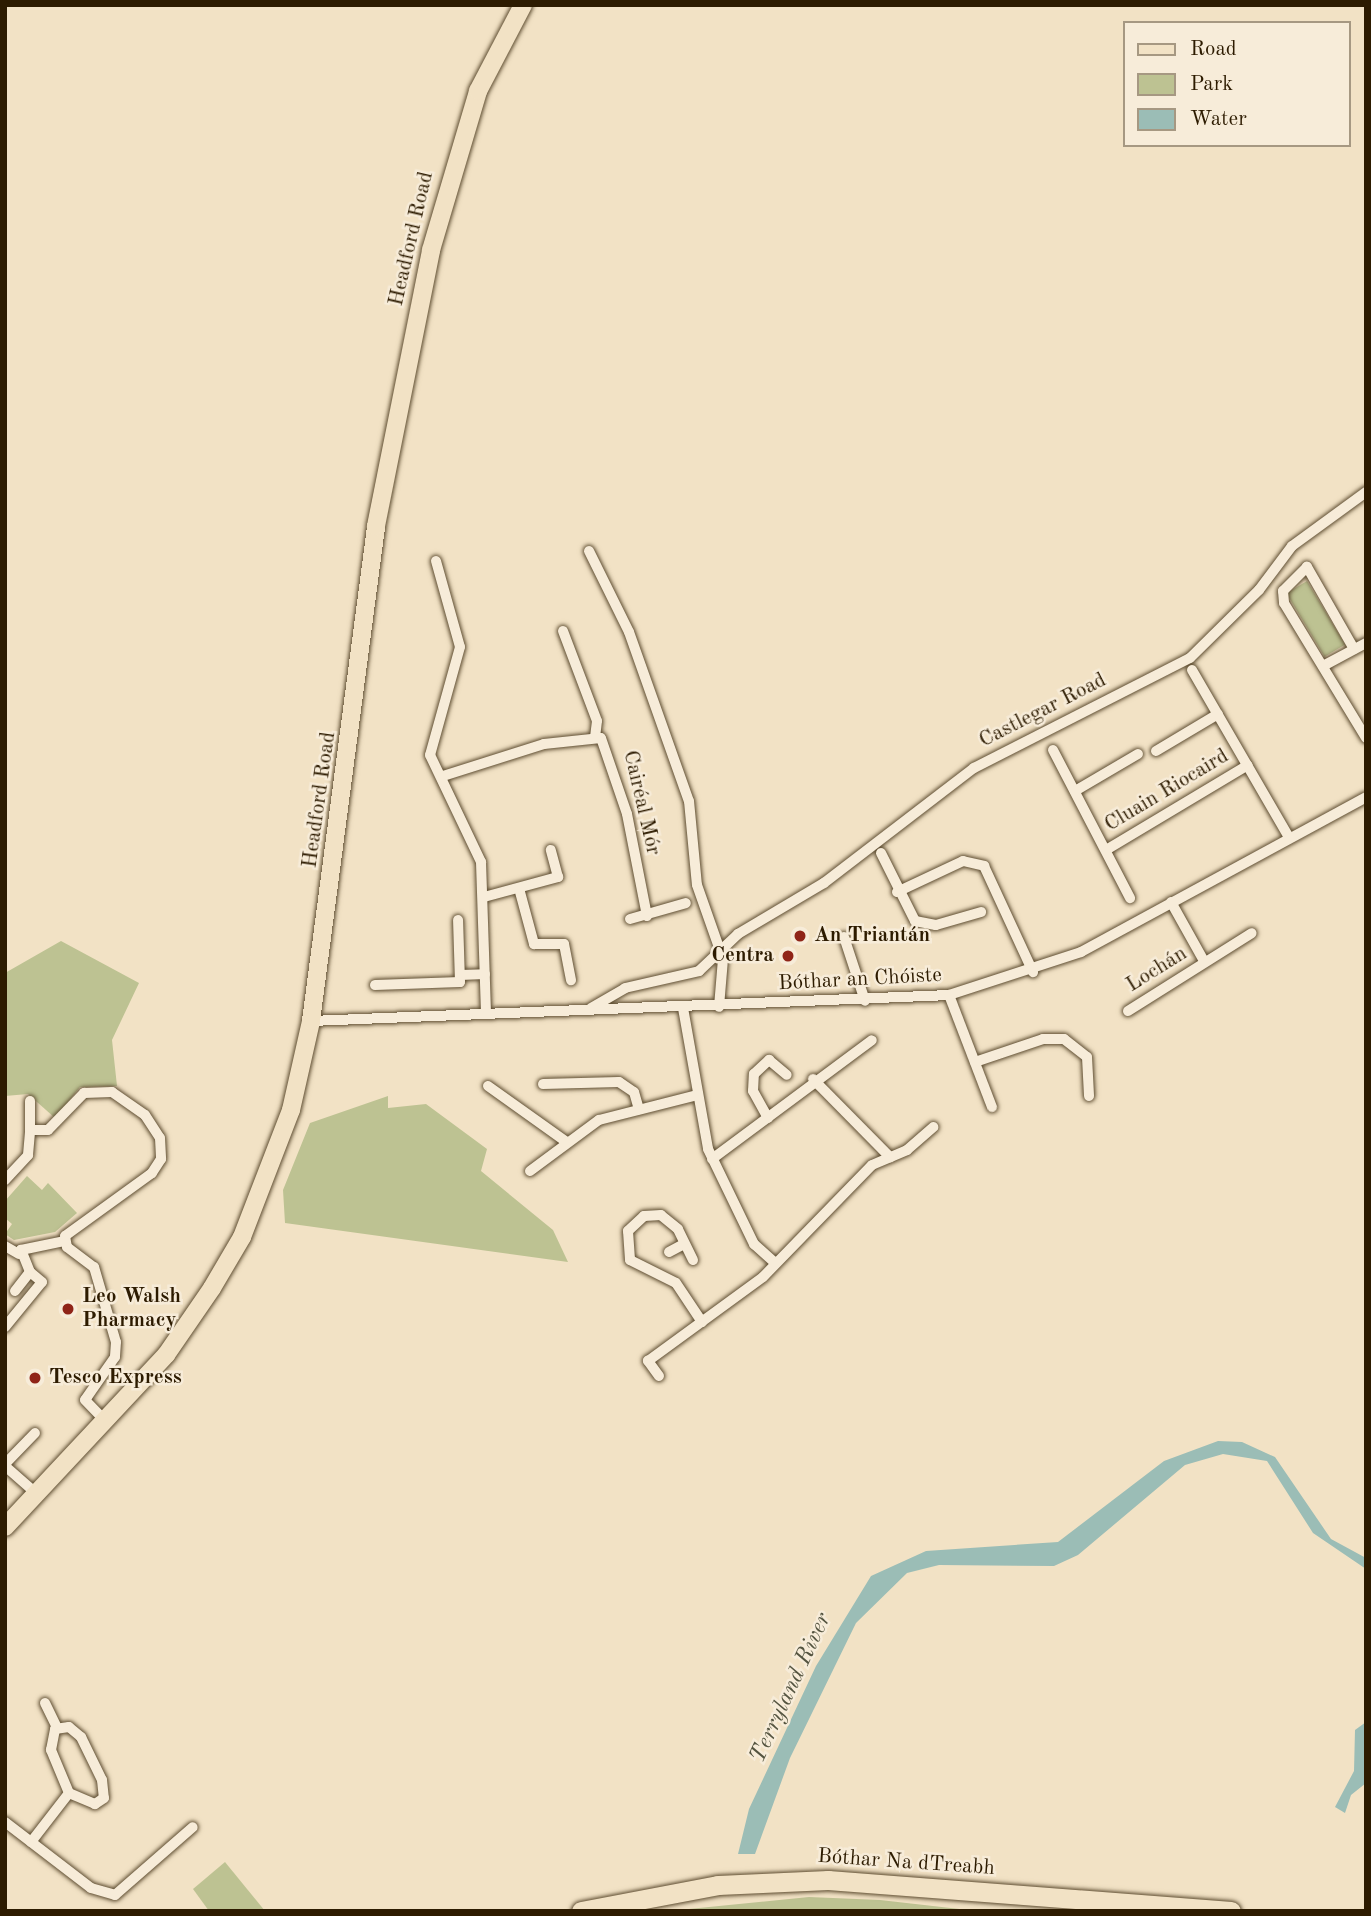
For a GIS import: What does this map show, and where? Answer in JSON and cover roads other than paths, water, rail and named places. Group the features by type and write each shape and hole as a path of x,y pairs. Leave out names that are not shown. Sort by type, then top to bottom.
{"highway":[{"name":"Bóthar Na dTreabh","path":"581,1911 664,1892 808,1880 1231,1911"}],"main road":[{"name":"Headford Road","path":"5,1527 106,1422 166,1354 242,1237 291,1110 311,1021 376,526 430,250 478,91 523,5"}],"street":[{"name":"Castlegar Road","path":"589,1009 625,988 687,976 722,949 824,883 974,768 1190,658 1259,590 1292,546 1366,492"},
{"path":"589,551 668,729 689,802 697,886 722,949 719,1007"},
{"path":"436,561 460,648 430,755 443,776 479,855 484,897 486,1014"},
{"path":"1354,649 1307,567 1283,598 1366,738"},
{"path":"563,631 597,721 596,737"},
{"path":"1323,666 1366,643"},
{"name":"Cluain Riocaird","path":"1192,670 1289,837"},
{"name":"Cluain Riocaird","path":"1156,751 1218,714"},
{"name":"Cairéal Mór","path":"443,776 544,744 596,737 607,746 647,916"},
{"name":"Cluain Riocaird","path":"1053,750 1130,898"},
{"path":"1075,791 1138,754"},
{"name":"Cluain Riocaird","path":"1106,850 1248,765"},
{"name":"Bóthar an Chóiste","path":"311,1021 589,1009 719,1007 950,995 1033,972 1171,902 1366,797"},
{"path":"484,897 520,892 558,877 551,850"},
{"path":"881,853 906,913 926,926 981,912"},
{"path":"897,892 963,861 984,866 1033,972"},
{"path":"520,892 534,944 564,944 571,980"},
{"name":"Lochán","path":"1171,902 1204,961"},
{"path":"630,919 686,903"},
{"path":"375,985 460,982 458,920"},
{"name":"Lochán","path":"1128,1011 1198,972 1204,961 1252,933"},
{"path":"844,937 865,1001"},
{"path":"460,975 485,974"},
{"path":"950,995 992,1107"},
{"path":"683,1008 694,1096 712,1158 754,1244 774,1262"},
{"path":"975,1062 1043,1039 1064,1039 1087,1057 1089,1097"},
{"path":"712,1158 768,1118 813,1079 872,1040"},
{"path":"768,1118 753,1091 754,1074 769,1060 787,1075"},
{"path":"813,1079 890,1157"},
{"path":"543,1084 619,1082 634,1092 639,1109"},
{"path":"488,1086 565,1141"},
{"path":"30,1130 53,1128 78,1097 104,1090 131,1102 160,1138 161,1159 152,1173 113,1207 74,1226 65,1241"},
{"path":"530,1171 565,1141 599,1120 694,1096"},
{"path":"5,1180 28,1154 30,1101"},
{"path":"659,1376 648,1361 702,1322 774,1262 872,1165 890,1157 933,1127"},
{"path":"693,1260 670,1219 652,1214 628,1231 625,1252 641,1268 676,1283 702,1322"},
{"path":"19,1254 32,1243 65,1241 94,1268 116,1342 115,1357 85,1399 106,1422"},
{"path":"669,1252 684,1244"},
{"path":"5,1246 19,1254 30,1272 42,1282 5,1327"},
{"path":"15,1291 30,1272"},
{"path":"35,1433 5,1465 38,1495"},
{"path":"45,1703 57,1728 51,1750 69,1793 87,1806 100,1801 104,1790 81,1737 57,1728"},
{"path":"31,1842 69,1793"},
{"path":"5,1822 91,1888 115,1895 192,1827"}],"water":[{"path":"1218,1441 1242,1442 1275,1457 1331,1539 1366,1558 1366,1569 1313,1533 1267,1461 1223,1454 1185,1465 1078,1555 1054,1566 939,1565 907,1573 856,1623 790,1758 755,1854 738,1854 749,1809 816,1666 871,1576 926,1551 1058,1542 1164,1461"},
{"path":"1366,1722 1366,1783 1351,1795 1345,1813 1335,1807 1354,1771 1355,1730"}],"place":[{"name":"An Triantán","path":"800,936"},
{"name":"Centra","path":"788,956"},
{"name":"Leo Walsh Pharmacy","path":"68,1309"},
{"name":"Tesco Express","path":"35,1378"}],"water label":[{"name":"Terryland River","path":"791,1688"}]}
